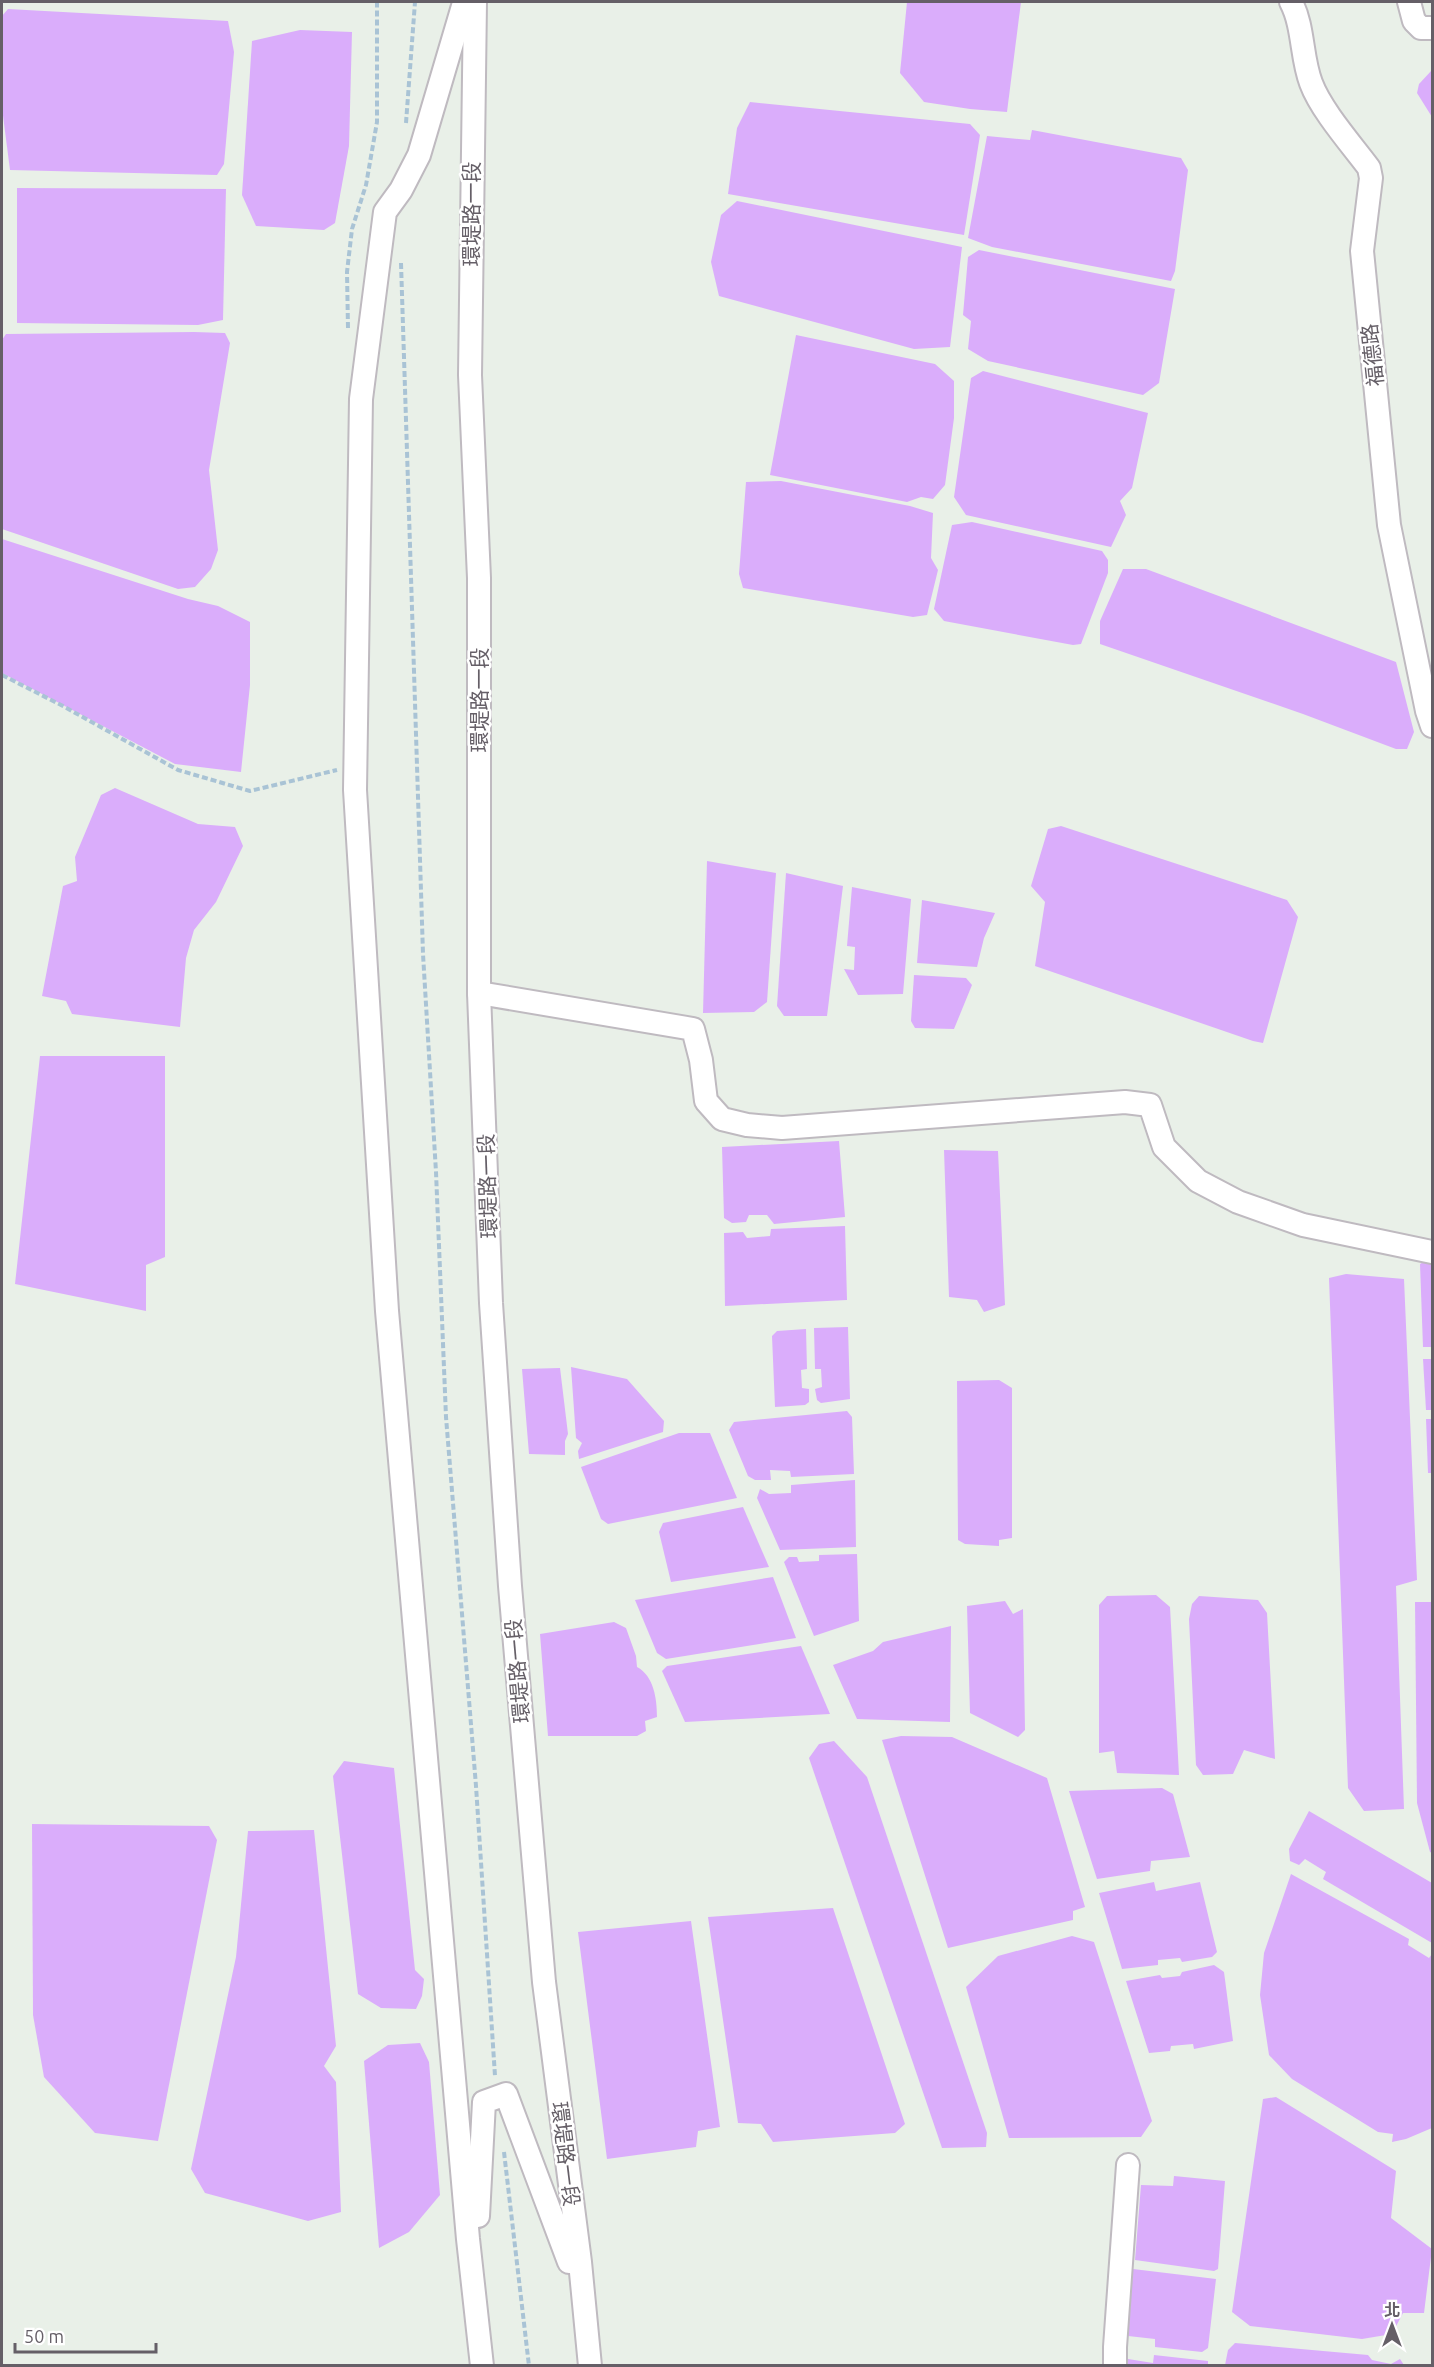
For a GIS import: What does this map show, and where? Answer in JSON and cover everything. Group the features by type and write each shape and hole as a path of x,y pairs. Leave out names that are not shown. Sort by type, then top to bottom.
{"street":[{"path":"468,2 463,6 419,154 401,190 385,212 361,399 355,765 360,898 387,1311 468,2239 482,2366"},
{"name":"環堤路一段","path":"475,2 470,375 478,578 479,993 491,1302 510,1586 544,1982 580,2262 590,2366"},
{"name":"福德路","path":"1291,2 1297,13 1310,80 1316,94 1369,168 1371,178 1362,251 1389,525 1432,726"},
{"path":"1409,2 1414,21 1421,28 1432,28"},
{"path":"479,993 693,1029 706,1101 722,1119 747,1125 782,1128 1125,1102 1150,1105 1164,1147 1198,1181 1238,1202 1303,1225 1432,1252"},
{"path":"468,2239 477,2234 484,2102 506,2094 569,2262 580,2262"},
{"path":"1115,2366 1114,2347 1128,2165"}],"path":[{"path":"348,335 347,272 352,229 366,185 377,122 377,2"},
{"path":"405,134 415,2"},
{"path":"401,261 423,954 446,1417 476,1786 497,2097"},
{"path":"2,675 178,770 250,791 355,765"},
{"path":"502,2144 529,2366"}],"shaded area":[{"path":"907,2 1021,2 1007,112 924,102 900,73"},
{"path":"8,9 228,21 234,52 224,164 217,175 10,170 2,108 2,16"},
{"path":"300,30 352,32 349,146 335,223 324,230 256,226 242,195 252,41"},
{"path":"1432,70 1432,117 1417,93 1419,84"},
{"path":"750,102 970,124 980,135 964,235 728,194 737,128"},
{"path":"1032,130 1181,158 1188,170 1175,271 1171,281 992,247 968,238 987,136 1030,140"},
{"path":"17,188 226,189 223,320 198,325 17,323"},
{"path":"737,201 962,247 950,347 914,349 719,296 711,262 721,215"},
{"path":"979,250 1175,289 1159,383 1143,395 988,361 968,349 971,321 963,315 968,257"},
{"path":"225,333 230,343 209,470 218,550 211,569 195,587 178,589 2,529 2,340 6,334"},
{"path":"796,335 935,364 954,381 954,418 945,485 933,499 921,497 907,502 770,475"},
{"path":"983,371 1148,413 1132,488 1120,501 1126,515 1111,547 966,515 954,497 971,378"},
{"path":"781,481 910,506 933,513 931,558 938,570 927,615 913,617 743,588 739,574 746,482"},
{"path":"972,522 1102,551 1108,560 1108,573 1081,644 1073,645 944,621 934,609 952,525"},
{"path":"2,539 188,599 218,606 250,622 250,685 241,772 175,764 2,673"},
{"path":"1123,569 1146,569 1396,662 1414,732 1407,749 1396,749 1303,714 1100,644 1100,621"},
{"path":"115,788 198,824 235,827 243,846 216,902 194,930 186,958 180,1027 72,1014 66,1001 42,996 63,886 77,881 75,857 101,795"},
{"path":"1061,826 1287,900 1298,917 1263,1043 1035,966 1045,902 1031,886 1048,829"},
{"path":"707,861 776,873 767,1002 754,1012 703,1013"},
{"path":"786,873 843,886 827,1016 784,1016 777,1006"},
{"path":"852,887 911,899 903,994 858,995 844,969 854,970 855,947 847,946"},
{"path":"922,900 995,913 984,938 977,967 917,963"},
{"path":"914,975 966,978 972,985 954,1029 915,1028 911,1021"},
{"path":"40,1056 165,1056 165,1257 146,1265 146,1311 15,1284"},
{"path":"839,1141 845,1217 774,1224 767,1215 749,1215 746,1222 732,1223 724,1218 722,1147"},
{"path":"944,1150 998,1151 1005,1305 984,1312 977,1300 949,1297"},
{"path":"845,1226 847,1300 725,1306 724,1233 743,1232 747,1238 770,1236 771,1229"},
{"path":"1427,1260 1432,1262 1432,1347 1423,1347 1420,1264"},
{"path":"1346,1274 1404,1279 1417,1580 1396,1586 1404,1809 1364,1811 1348,1788 1329,1278"},
{"path":"848,1327 850,1399 821,1403 817,1400 815,1389 822,1387 821,1369 815,1369 814,1328"},
{"path":"806,1329 807,1369 801,1370 802,1388 809,1389 809,1402 805,1405 775,1407 772,1336 777,1331"},
{"path":"1423,1359 1432,1359 1432,1410 1426,1410"},
{"path":"571,1367 627,1379 664,1421 663,1432 579,1459 578,1451 582,1443 576,1438"},
{"path":"560,1368 568,1434 565,1441 565,1455 529,1454 522,1369"},
{"path":"999,1380 1012,1388 1012,1538 999,1540 999,1546 965,1544 958,1540 957,1381"},
{"path":"847,1411 852,1417 854,1474 791,1477 790,1471 770,1470 771,1480 755,1480 748,1476 729,1430 734,1422"},
{"path":"1426,1419 1432,1419 1432,1473 1428,1473"},
{"path":"679,1433 710,1433 737,1498 608,1524 601,1519 581,1467"},
{"path":"855,1480 856,1547 780,1550 757,1498 760,1489 769,1494 791,1493 791,1485"},
{"path":"743,1507 769,1567 671,1582 659,1532 663,1523"},
{"path":"857,1554 859,1621 814,1636 784,1562 789,1557 797,1557 799,1562 819,1561 819,1555"},
{"path":"773,1577 796,1638 666,1659 657,1653 635,1600"},
{"path":"1156,1595 1170,1607 1179,1775 1117,1773 1114,1751 1099,1753 1099,1605 1107,1596"},
{"path":"1199,1596 1258,1600 1267,1613 1275,1759 1244,1750 1233,1774 1203,1775 1196,1765 1189,1619 1192,1604"},
{"path":"1005,1601 1013,1614 1023,1609 1025,1730 1018,1737 970,1713 967,1606"},
{"path":"1415,1602 1432,1602 1432,1853 1417,1803"},
{"path":"614,1622 626,1628 636,1656 637,1667 651,1682 657,1717 645,1721 646,1731 637,1736 548,1736 540,1634"},
{"path":"951,1626 950,1722 857,1719 833,1665 873,1651 883,1642"},
{"path":"801,1646 830,1714 685,1722 662,1671 667,1666"},
{"path":"901,1736 952,1737 1047,1778 1085,1907 1073,1911 1073,1920 948,1948 882,1740"},
{"path":"834,1741 867,1777 987,2133 986,2147 942,2148 809,1758 819,1744"},
{"path":"344,1761 394,1768 415,1970 424,1979 422,1996 416,2009 381,2008 358,1994 333,1776"},
{"path":"1162,1788 1173,1794 1190,1857 1151,1861 1150,1871 1097,1879 1069,1791"},
{"path":"1309,1811 1432,1883 1432,1943 1323,1879 1326,1872 1305,1859 1299,1865 1290,1861 1289,1849"},
{"path":"32,1824 209,1826 217,1840 158,2141 95,2133 44,2077 33,2015"},
{"path":"314,1830 336,2046 324,2066 336,2082 341,2212 308,2221 205,2193 191,2169 236,1957 248,1831"},
{"path":"1291,1874 1409,1939 1408,1945 1429,1958 1432,1954 1432,2128 1392,2142 1393,2134 1378,2132 1292,2079 1269,2055 1260,1995 1264,1953"},
{"path":"1154,1882 1156,1891 1200,1882 1217,1952 1212,1957 1182,1962 1180,1958 1158,1960 1158,1965 1122,1969 1099,1893"},
{"path":"833,1908 905,2124 895,2133 773,2142 761,2124 738,2123 708,1917"},
{"path":"691,1921 720,2127 698,2131 696,2147 607,2159 578,1932"},
{"path":"1072,1936 1094,1942 1152,2121 1141,2137 1009,2138 966,1987 998,1956"},
{"path":"1214,1965 1224,1972 1233,2041 1194,2049 1193,2044 1171,2046 1170,2051 1149,2053 1126,1981 1160,1975 1162,1978 1180,1976 1182,1972"},
{"path":"420,2043 429,2062 440,2195 409,2232 379,2248 364,2061 388,2045"},
{"path":"1276,2097 1396,2171 1391,2218 1432,2249 1424,2313 1403,2313 1392,2334 1362,2339 1250,2326 1232,2312 1263,2099"},
{"path":"1174,2176 1225,2181 1218,2269 1214,2271 1135,2260 1141,2185 1173,2186"},
{"path":"1133,2269 1216,2279 1208,2348 1202,2352 1155,2347 1155,2339 1128,2336"},
{"path":"1235,2343 1368,2355 1372,2360 1391,2364 1400,2359 1404,2365 1225,2365 1228,2350"},
{"path":"1154,2355 1208,2361 1208,2365 1127,2365 1128,2359 1153,2363"}]}
